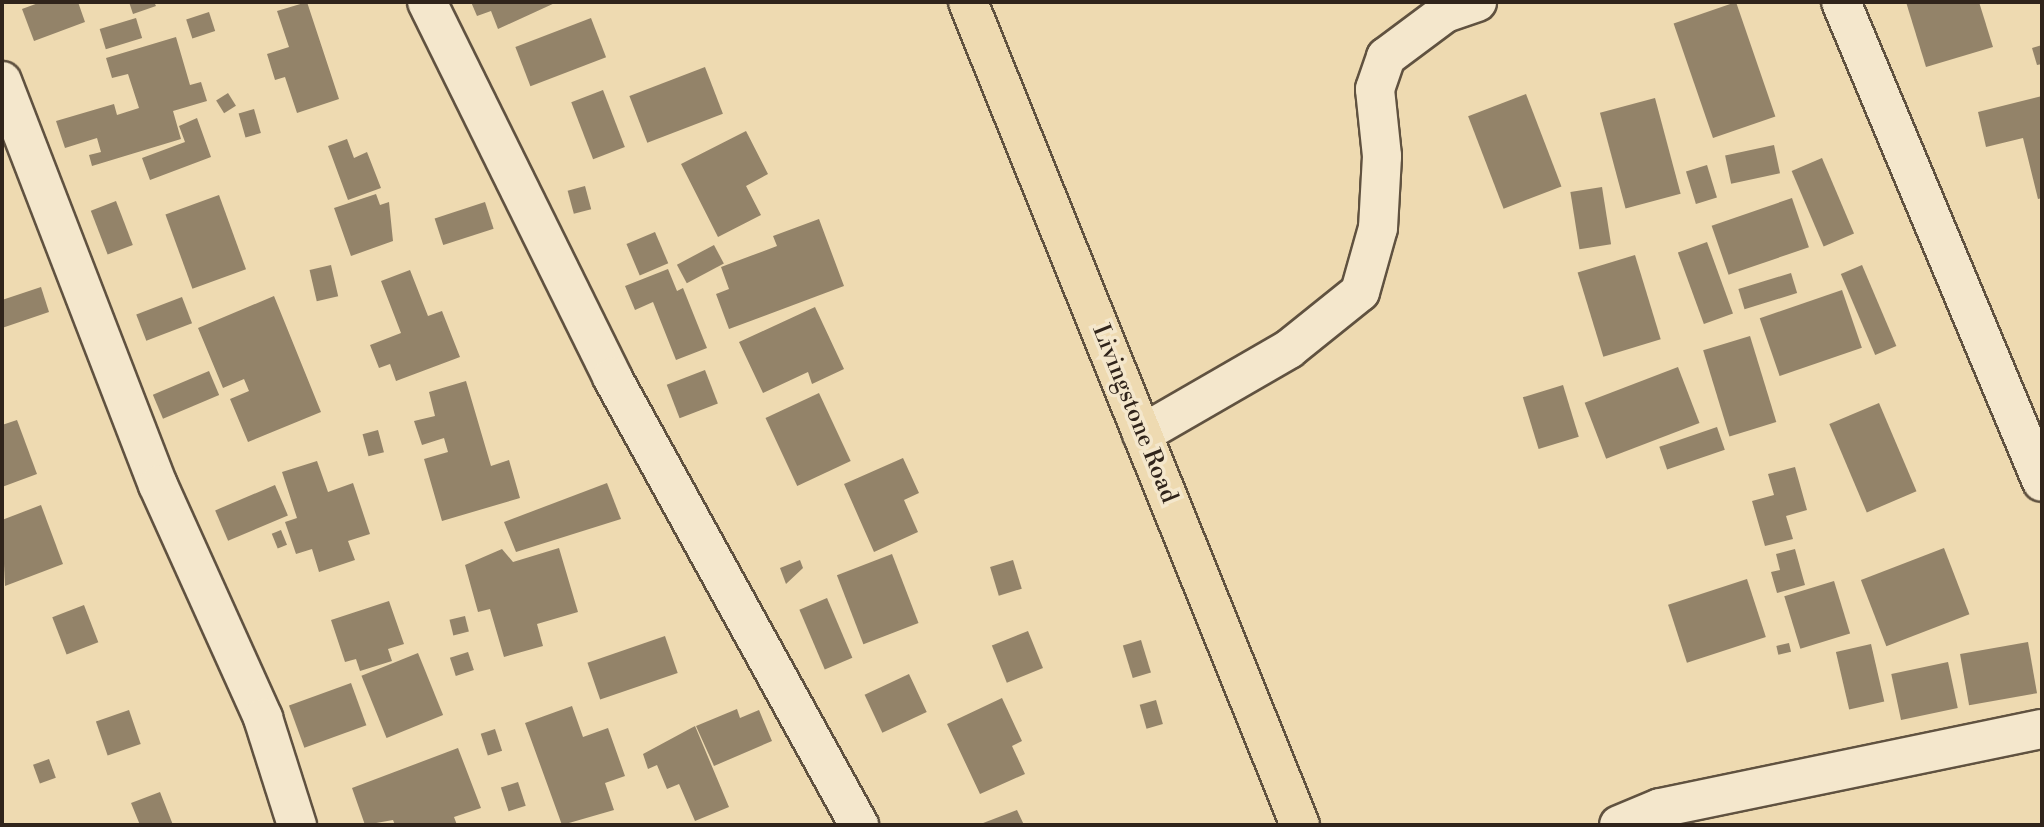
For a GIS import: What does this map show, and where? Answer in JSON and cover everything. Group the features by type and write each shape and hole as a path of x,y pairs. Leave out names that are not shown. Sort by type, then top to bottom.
{"highway":[{"name":"Livingstone Road","path":"968,2 1300,825"}],"street":[{"path":"427,2 612,377 859,825"},
{"path":"1142,434 1289,349 1360,292 1378,228 1382,156 1375,89 1386,57 1445,13 1477,2"},
{"path":"1841,2 2042,482"},
{"path":"2,81 158,485 263,718 297,825"},
{"path":"1619,825 1660,808 2042,729"}],"building":[{"path":"41,2 78,2 85,22 34,41 22,9"},
{"path":"129,2 154,2 156,6 133,14"},
{"path":"307,2 339,99 297,113 285,77 275,80 267,54 289,47 277,11"},
{"path":"471,2 557,2 498,29 491,11 477,16"},
{"path":"1736,2 1775,116 1713,138 1674,23"},
{"path":"1906,2 1979,2 1993,47 1926,67"},
{"path":"209,12 215,31 192,38 186,19"},
{"path":"136,18 142,38 106,49 100,29"},
{"path":"591,18 606,57 530,86 515,47"},
{"path":"176,37 190,85 201,82 207,101 173,111 181,139 92,166 89,155 101,152 97,138 65,148 56,121 114,104 117,115 139,108 128,74 112,78 106,58"},
{"path":"2042,45 2042,64 2037,65 2032,48"},
{"path":"705,67 723,114 647,143 629,96"},
{"path":"603,90 625,147 593,159 571,102"},
{"path":"228,93 236,106 224,113 216,100"},
{"path":"1526,94 1561,186 1504,209 1468,116"},
{"path":"2042,96 2042,198 2038,199 2023,138 1986,147 1978,112"},
{"path":"1655,98 1681,194 1626,208 1600,113"},
{"path":"254,109 261,133 246,137 239,113"},
{"path":"197,118 211,157 150,180 142,158 185,142 179,126"},
{"path":"746,131 768,174 746,186 761,215 718,237 681,164"},
{"path":"347,139 354,158 367,152 381,188 348,200 328,146"},
{"path":"1774,145 1780,173 1731,184 1725,155"},
{"path":"1822,158 1854,233 1824,246 1792,171"},
{"path":"1707,165 1717,198 1696,204 1686,171"},
{"path":"585,186 591,209 574,214 568,191"},
{"path":"1602,187 1611,244 1579,249 1570,192"},
{"path":"376,194 380,205 389,202 393,241 351,256 334,208"},
{"path":"219,195 246,269 192,289 165,214"},
{"path":"1792,198 1809,247 1729,275 1712,226"},
{"path":"116,201 133,245 108,255 91,211"},
{"path":"485,202 494,229 443,245 435,218"},
{"path":"819,219 844,286 729,329 716,294 729,289 721,267 777,246 773,236"},
{"path":"655,232 668,263 640,275 626,244"},
{"path":"1707,242 1733,313 1704,324 1678,253"},
{"path":"714,245 724,264 687,283 677,265"},
{"path":"1635,255 1661,339 1603,357 1578,273"},
{"path":"331,265 338,296 317,301 310,270"},
{"path":"1862,265 1896,346 1875,355 1841,274"},
{"path":"668,269 677,291 683,288 707,348 676,360 653,302 635,310 625,286"},
{"path":"410,270 428,316 442,311 460,357 396,381 390,364 379,368 370,345 401,333 381,281"},
{"path":"1791,273 1797,293 1745,309 1738,289"},
{"path":"41,287 49,312 2,328 2,300"},
{"path":"1842,290 1862,348 1780,376 1760,318"},
{"path":"274,296 321,412 248,442 230,399 249,391 244,379 223,388 198,328"},
{"path":"182,297 192,323 146,341 136,315"},
{"path":"815,307 844,369 812,384 808,372 763,393 739,342"},
{"path":"1750,336 1776,422 1729,436 1703,350"},
{"path":"1678,367 1700,423 1606,459 1585,403"},
{"path":"705,370 718,404 680,418 667,385"},
{"path":"209,371 219,395 163,419 153,395"},
{"path":"466,381 491,466 509,460 520,498 442,521 424,459 448,452 444,438 422,445 414,421 435,416 429,392"},
{"path":"1563,385 1579,437 1539,449 1523,397"},
{"path":"819,393 851,461 797,486 766,418"},
{"path":"1879,403 1917,491 1867,512 1829,424"},
{"path":"17,420 37,474 2,487 2,425"},
{"path":"1717,427 1725,450 1667,470 1659,447"},
{"path":"378,430 384,452 368,456 363,434"},
{"path":"903,458 919,493 904,500 918,532 874,552 844,484"},
{"path":"317,461 328,492 353,483 370,534 348,541 355,560 319,572 312,549 296,554 285,522 297,518 282,472"},
{"path":"1795,467 1807,510 1786,516 1793,539 1765,546 1752,501 1774,495 1768,474"},
{"path":"607,483 621,519 516,552 504,522"},
{"path":"275,485 288,515 228,541 215,510"},
{"path":"41,505 63,564 5,586 2,520"},
{"path":"281,530 287,545 278,549 272,534"},
{"path":"559,548 578,612 537,624 543,646 504,657 490,609 478,612 465,565 502,549 513,562"},
{"path":"1944,548 1969,614 1886,646 1861,580"},
{"path":"1795,549 1805,585 1777,593 1771,572 1780,570 1776,554"},
{"path":"892,554 919,623 863,644 837,575"},
{"path":"800,560 803,568 786,584 780,568"},
{"path":"1013,560 1022,589 999,596 990,567"},
{"path":"1747,579 1766,637 1687,663 1668,605"},
{"path":"1834,581 1850,634 1800,649 1784,596"},
{"path":"827,598 852,658 825,670 799,610"},
{"path":"389,601 404,644 388,649 392,661 360,671 356,659 345,662 331,620"},
{"path":"84,605 98,642 67,655 52,617"},
{"path":"465,616 469,632 453,635 449,620"},
{"path":"1028,631 1043,668 1007,683 992,646"},
{"path":"665,636 678,673 600,700 587,663"},
{"path":"1141,640 1151,673 1133,678 1123,646"},
{"path":"2028,642 2037,693 1969,705 1960,654"},
{"path":"1789,643 1791,652 1778,655 1776,646"},
{"path":"1871,644 1884,701 1849,710 1836,652"},
{"path":"468,652 474,670 456,676 450,658"},
{"path":"418,653 443,715 387,738 361,676"},
{"path":"1948,662 1958,708 1901,720 1891,674"},
{"path":"909,674 927,712 882,733 865,695"},
{"path":"351,683 366,725 304,748 289,706"},
{"path":"1002,698 1022,741 1012,746 1025,774 980,794 947,724"},
{"path":"1156,700 1163,724 1147,729 1140,705"},
{"path":"572,706 583,737 608,728 625,776 605,783 614,810 562,825 525,723"},
{"path":"737,709 740,718 759,710 772,741 714,766 696,726"},
{"path":"129,710 141,744 108,755 96,721"},
{"path":"695,726 729,807 695,821 679,784 667,789 657,765 648,769 643,754"},
{"path":"495,729 502,751 488,756 481,734"},
{"path":"458,748 481,808 454,817 457,825 395,825 393,820 365,825 352,788"},
{"path":"49,759 56,778 40,784 33,765"},
{"path":"518,782 526,806 509,811 501,788"},
{"path":"160,792 173,825 140,825 131,803"},
{"path":"1017,810 1024,825 978,825"}]}
